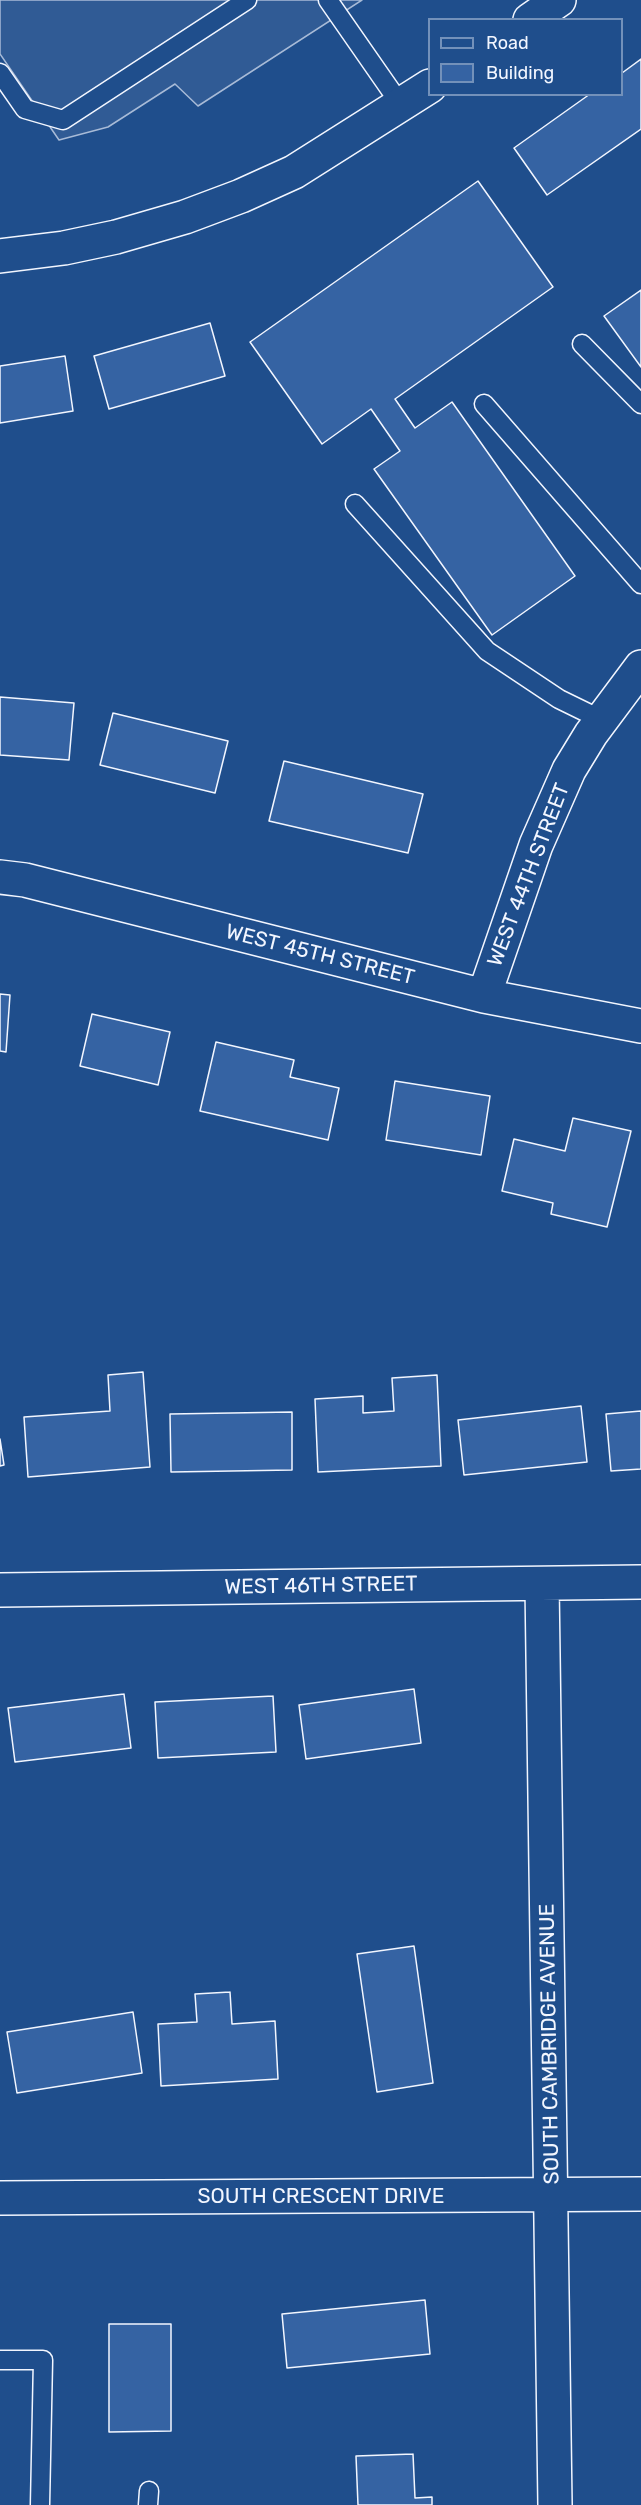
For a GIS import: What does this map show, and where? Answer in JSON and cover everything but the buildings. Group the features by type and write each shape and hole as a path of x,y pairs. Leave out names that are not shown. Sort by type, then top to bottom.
{"street":[{"path":"533,18 559,0"},
{"path":"0,256 63,248 116,237 232,200 294,172 428,87"},
{"name":"WEST 44TH STREET","path":"484,996 536,845 569,770 641,667"},
{"name":"WEST 45TH STREET","path":"0,878 25,880 484,996 641,1026"},
{"name":"WEST 46TH STREET","path":"0,1590 641,1582"},
{"name":"SOUTH CAMBRIDGE AVENUE","path":"542,1584 555,2505"},
{"name":"SOUTH CRESCENT DRIVE","path":"0,2198 641,2194"}],"lane":[{"path":"0,73 25,110 63,120 247,0"},
{"path":"328,0 401,105"},
{"path":"582,344 641,404"},
{"path":"484,404 641,584"},
{"path":"355,504 487,651 559,699 602,720"},
{"path":"0,2360 43,2360 40,2505"}],"shaded area":[{"path":"0,0 362,0 198,106 175,84 108,127 59,140 0,54"}]}
